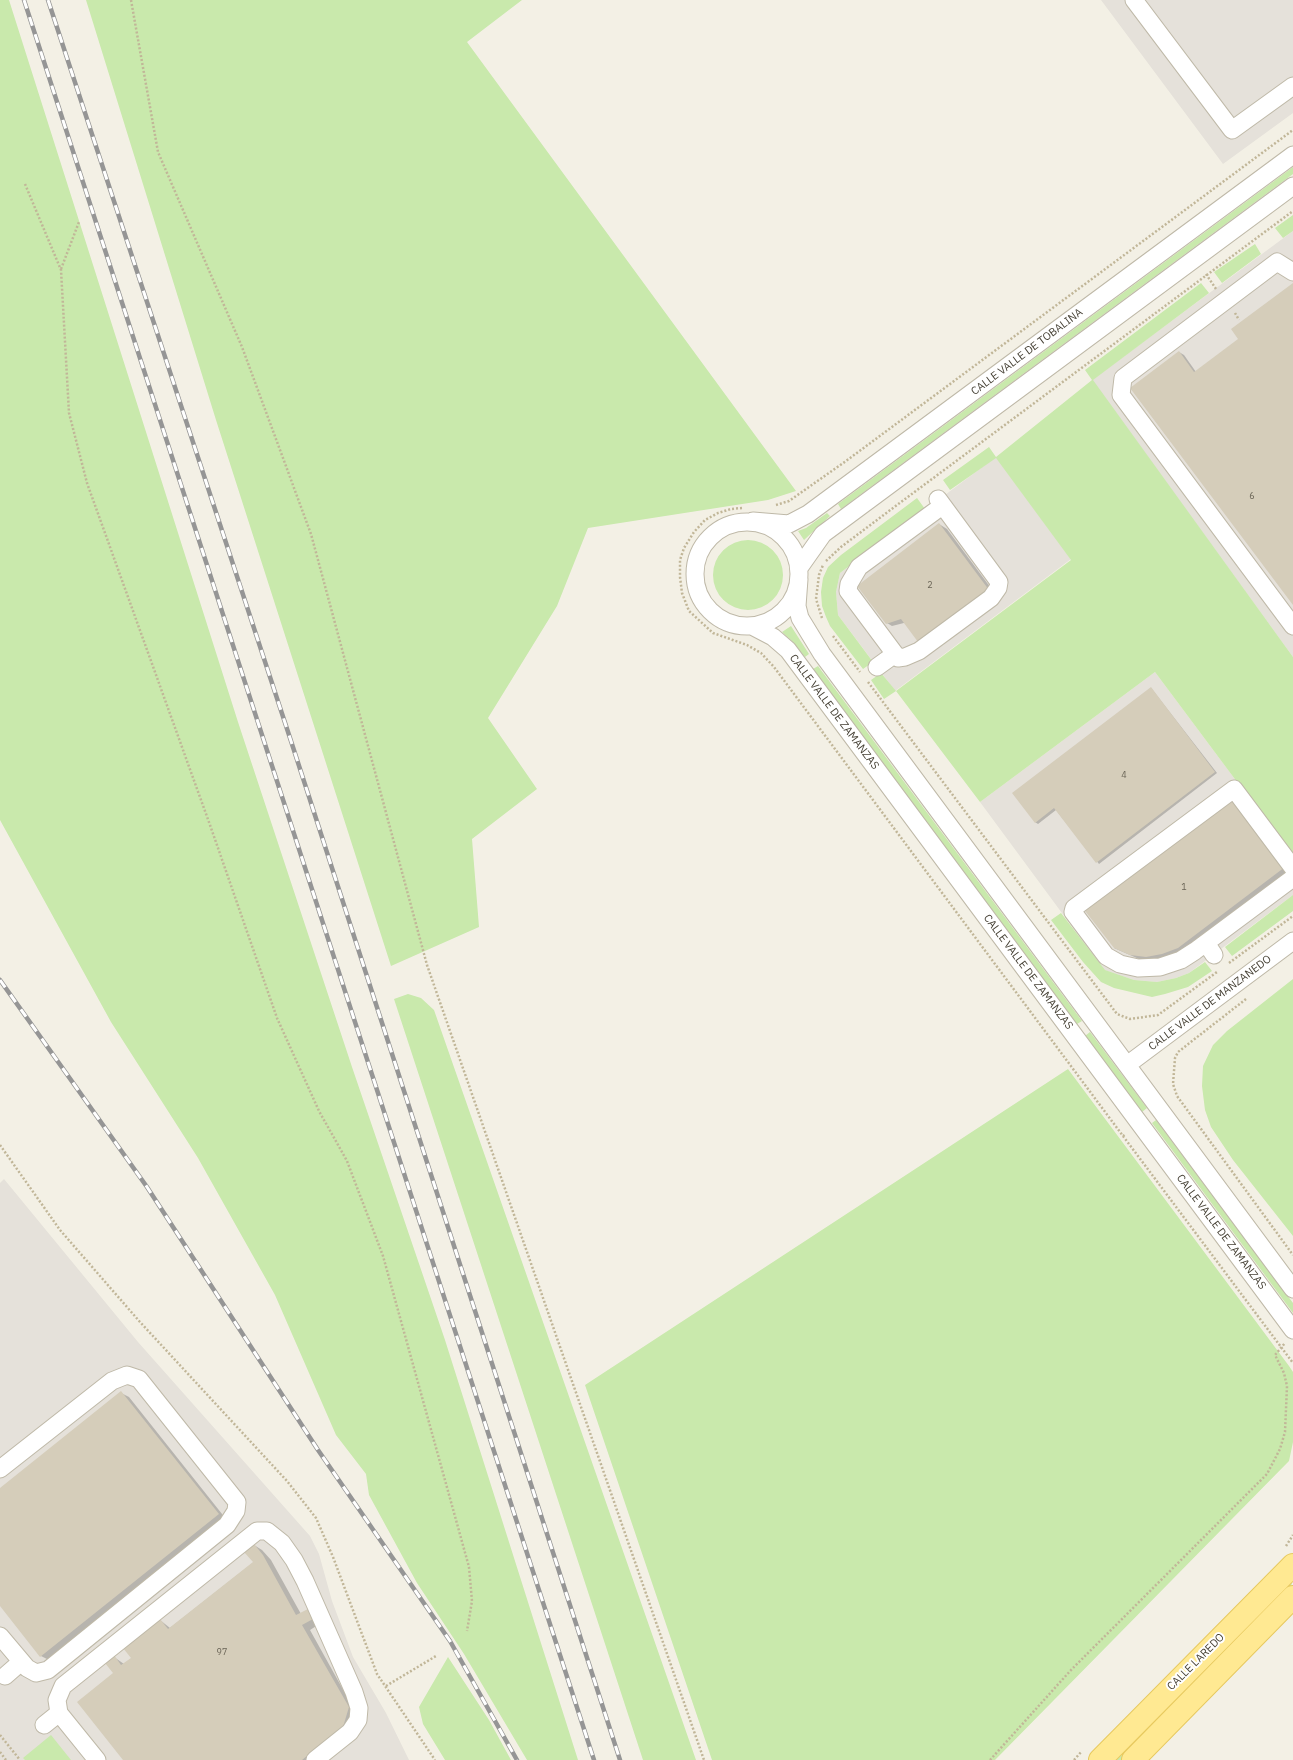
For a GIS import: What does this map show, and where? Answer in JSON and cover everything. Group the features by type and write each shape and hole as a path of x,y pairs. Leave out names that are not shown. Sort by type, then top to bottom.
{"main road":[{"name":"CALLE LAREDO","path":"1100,1760 1293,1565"},
{"path":"1133,1760 1293,1597"}],"street":[{"path":"1134,0 1232,130 1293,86"},
{"name":"CALLE VALLE DE TOBALINA","path":"753,521 789,524 808,514 1293,155"},
{"path":"1293,186 823,534 811,549 799,573 793,600 785,610 773,619 752,626 733,625 714,615 699,596 694,576 699,551 706,539 727,524 741,521 753,521 765,524 780,533 788,541 797,557 799,573 797,606 800,618 809,635 1293,1289"},
{"path":"1293,272 1273,255 1123,378 1121,395 1293,626"},
{"path":"940,502 999,582 998,588 991,598 919,651 905,658 898,658 895,654 848,592 851,579 859,567 940,502"},
{"name":"CALLE VALLE DE ZAMANZAS","path":"752,626 773,637 788,650 1293,1330"},
{"path":"877,667 895,654"},
{"path":"1293,868 1234,789 1074,908 1073,912 1106,956 1120,964 1138,968 1160,967 1181,960 1215,959 1293,878"},
{"name":"CALLE VALLE DE MANZANEDO","path":"1127,1065 1293,941"},
{"path":"0,1469 112,1381 127,1375 139,1379 237,1502 236,1511 227,1525 48,1670 36,1673 27,1668 0,1636"},
{"path":"97,1760 59,1713 57,1700 63,1686 257,1531 267,1531 282,1543 302,1574 354,1692 359,1708 358,1720 350,1732 316,1760"},
{"path":"89,1637 103,1654"},
{"path":"5,1676 21,1662"},
{"path":"44,1725 59,1713"}],"path":[{"path":"131,0 158,152 242,347 311,534 427,965 704,1760"},
{"path":"25,184 61,270 70,413 87,483 210,825 277,1018 319,1111 347,1161 384,1256 470,1567 472,1601 467,1631"},
{"path":"823,622 816,599 817,588 821,570 830,557 1206,274 1293,211"},
{"path":"61,270 79,222"},
{"path":"1206,274 1215,288"},
{"path":"830,632 1118,1014 1130,1019 1158,1015 1215,959 1293,916"},
{"path":"1249,997 1178,1052 1175,1058 1173,1084 1177,1096 1293,1255"},
{"path":"1123,1136 1293,1363"},
{"path":"0,1145 60,1230 140,1322 287,1480 316,1518 333,1557 377,1674 435,1760"},
{"path":"990,1760 1071,1670 1267,1474 1280,1449 1285,1432 1287,1386 1284,1373 1275,1355 1280,1347"},
{"path":"386,1686 436,1656"},
{"path":"0,1735 20,1760"},
{"path":"0,1752 6,1760"}],"shaded area":[{"path":"1101,0 1293,0 1293,113 1223,164"},
{"path":"1293,231 1293,657 1092,380"},
{"path":"996,457 1071,559 895,691 838,615 836,592 840,573"},
{"path":"1155,672 1293,857 1293,895 1189,973 1176,978 1157,982 1134,980 1104,970 980,802"},
{"path":"4,1179 138,1342 310,1536 319,1554 332,1601 353,1657 386,1713 409,1760 0,1760 0,1183"}],"green space":[{"path":"0,0 9,0 238,722 352,1067 445,1340 578,1760 527,1760 464,1654 417,1583 369,1495 366,1474 336,1435 275,1295 198,1158 111,1022 0,820"},
{"path":"86,0 522,0 467,42 796,491 768,500 588,528 557,606 488,718 537,789 472,839 479,927 391,966 216,420"},
{"path":"1293,167 1293,174 841,509 838,504"},
{"path":"1293,215 1293,231 1283,238 1275,228"},
{"path":"1255,244 1261,254 1222,283 1214,272"},
{"path":"1201,283 1209,293 1093,380 1293,657 1293,857 1155,672 980,802 896,691 1071,560 996,458 950,490 943,480 989,447 996,457 1092,380 1085,370"},
{"path":"917,498 925,509 840,573 836,592 838,615 873,662 863,669 830,626 826,617 822,606 821,592 823,578 828,567 841,555"},
{"path":"827,513 830,516 804,540 798,531 806,528"},
{"path":"748,540 761,543 773,550 780,562 783,575 780,588 773,600 761,607 748,610 735,607 723,600 716,588 713,575 716,562 723,550 735,543"},
{"path":"791,626 809,654 805,657 792,641 782,632"},
{"path":"818,666 1082,1021 1077,1024 813,669"},
{"path":"881,673 896,691 884,699 871,680"},
{"path":"1293,895 1293,911 1232,956 1225,947"},
{"path":"1061,913 1105,970 1134,980 1157,982 1176,978 1189,973 1205,962 1212,971 1188,987 1152,997 1114,988 1101,982 1083,962 1051,920"},
{"path":"1293,979 1293,1236 1233,1160 1211,1127 1205,1110 1202,1086 1203,1066 1213,1045 1227,1031"},
{"path":"408,994 421,998 434,1010 696,1760 643,1760 394,999"},
{"path":"1090,1032 1147,1108 1142,1112 1085,1036"},
{"path":"1068,1069 1293,1372 1293,1442 1289,1461 995,1760 712,1760 585,1385"},
{"path":"1156,1120 1293,1303 1293,1313 1152,1123"},
{"path":"1293,1578 1291,1587 1121,1760 1114,1760"},
{"path":"448,1657 489,1720 511,1760 445,1760 423,1724 419,1707"},
{"path":"51,1735 71,1760 25,1760 23,1758"}],"building":[{"path":"1293,283 1293,605 1130,388 1179,351 1194,372 1238,339 1231,329"},
{"path":"939,523 992,594 921,646 901,619 886,624 857,586"},
{"path":"1151,687 1215,772 1096,863 1054,808 1035,823 1012,793"},
{"path":"1232,795 1285,867 1178,948 1162,954 1146,957 1130,955 1114,948 1082,907"},
{"path":"121,1391 219,1514 40,1657 0,1606 0,1488"},
{"path":"254,1544 263,1555 296,1615 308,1609 313,1619 302,1625 349,1707 343,1727 302,1760 123,1760 77,1702 113,1673 105,1663 114,1655 121,1665 131,1658 123,1648 160,1619 168,1629 253,1562 244,1552"}],"railway":[{"path":"24,0 594,1760"},
{"path":"48,0 291,741 620,1760"},
{"path":"0,980 147,1187 318,1450 450,1641 517,1760"}]}
